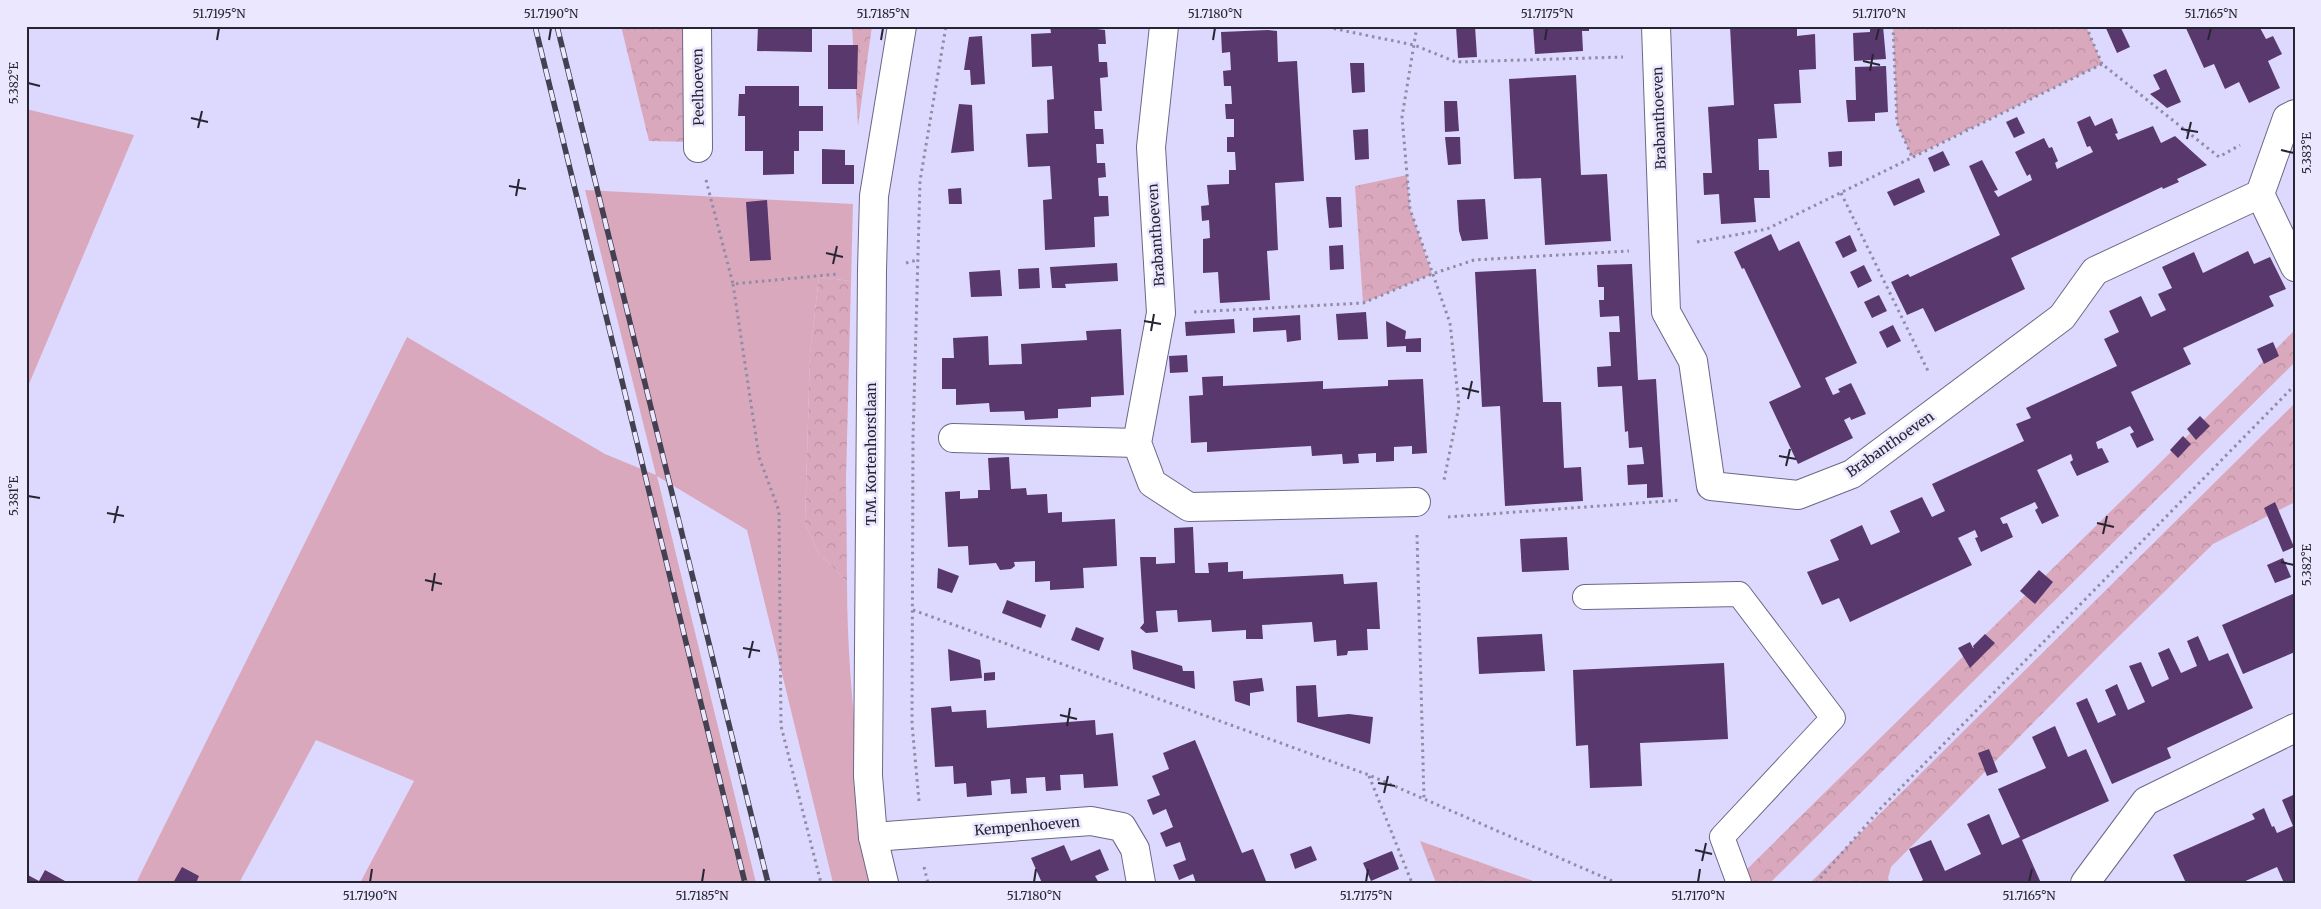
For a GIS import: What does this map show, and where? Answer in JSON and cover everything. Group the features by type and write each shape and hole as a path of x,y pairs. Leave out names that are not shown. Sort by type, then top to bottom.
{"street":[{"name":"Peelhoeven","path":"697,26 698,148"},
{"name":"T.M. Kortenhorstlaan","path":"884,883 873,838 868,776 872,270 874,196 902,26"},
{"name":"Brabanthoeven","path":"1137,443 1161,313 1151,147 1164,26"},
{"name":"Brabanthoeven","path":"1656,26 1666,312 1693,361 1711,486 1798,495 1852,474 2062,317 2095,271 2260,194"},
{"path":"2291,116 2260,194 2295,267"},
{"path":"953,438 1137,443 1152,483 1189,508 1416,502"},
{"path":"2085,883 2146,801 2295,728"},
{"name":"Kempenhoeven","path":"873,838 1091,821 1122,827 1135,849 1141,883"}],"lane":[{"path":"1586,597 1739,594 1833,718 1722,837 1739,883"}],"path":[{"path":"928,883 912,724 914,438 920,181 946,26"},
{"path":"1321,26 1414,45 1456,62 1657,56"},
{"path":"1416,502 1443,482 1459,406 1450,323 1410,209 1402,117 1417,26"},
{"path":"1893,26 1897,123 1912,157"},
{"path":"2086,26 2102,64 2219,158 2291,116"},
{"path":"1161,313 1363,303 1432,274 1474,260 1664,249 1767,229 2102,64"},
{"path":"698,148 732,284 759,456 779,511 781,726 821,883"},
{"path":"1841,193 1945,405"},
{"path":"732,284 788,280 872,270 918,260"},
{"path":"1816,883 1880,809 2295,385"},
{"path":"1416,502 1442,517 1693,499 1711,486"},
{"path":"1416,502 1424,799"},
{"path":"913,610 1369,775 1617,883"},
{"path":"1369,775 1412,883"}],"green space":[{"path":"621,26 690,26 692,142 649,141"},
{"path":"852,26 872,26 858,126"},
{"path":"1893,26 2086,26 2102,64 1912,157 1897,123"},
{"path":"26,109 134,135 26,391"},
{"path":"1407,175 1410,209 1432,274 1363,303 1355,186"},
{"path":"585,190 853,204 851,281 819,277 810,354 805,523 818,552 847,582 852,695 873,883 833,883 747,530 657,476 756,883 360,883 414,781 316,740 239,883 136,883 407,337 605,454 656,475"},
{"path":"819,277 851,281 846,479 847,582 818,552 805,523 810,354"},
{"path":"2295,330 2295,362 1770,883 1746,883 1741,875"},
{"path":"2295,403 2295,502 2213,544 2102,653 1891,867 1888,878 1890,883 1810,883"},
{"path":"1420,841 1539,883 1436,883"}],"building":[{"path":"758,26 812,26 812,52 757,51"},
{"path":"1050,26 1097,26 1097,29 1105,30 1106,44 1098,44 1099,62 1107,62 1108,77 1100,78 1102,111 1094,111 1095,129 1103,129 1104,144 1096,144 1097,163 1105,163 1106,177 1098,178 1099,196 1108,196 1109,216 1094,217 1095,247 1045,250 1043,200 1052,199 1050,166 1028,167 1026,134 1048,133 1047,100 1054,99 1052,66 1032,67 1031,34 1051,33"},
{"path":"1456,26 1475,26 1477,57 1458,58"},
{"path":"1533,26 1589,26 1589,31 1582,31 1583,51 1535,54"},
{"path":"1730,26 1797,26 1797,36 1815,34 1816,69 1799,70 1801,103 1774,104 1777,138 1758,139 1759,170 1769,170 1770,198 1754,198 1756,222 1721,224 1719,194 1704,195 1703,173 1712,173 1708,107 1734,105"},
{"path":"1870,26 1883,26 1886,59 1854,61 1853,33 1870,32"},
{"path":"2105,26 2120,26 2130,47 2117,53"},
{"path":"2185,26 2259,26 2266,39 2273,36 2282,54 2268,61 2280,88 2249,103 2239,82 2225,89 2214,64 2204,68"},
{"path":"1277,31 1278,62 1297,61 1304,181 1275,183 1278,250 1267,251 1270,300 1220,303 1218,272 1203,273 1203,239 1210,238 1209,220 1202,221 1201,206 1209,205 1207,185 1229,184 1229,170 1236,170 1235,152 1227,152 1227,137 1234,137 1234,119 1226,119 1225,104 1232,104 1231,86 1224,86 1223,71 1231,70 1230,52 1222,53 1221,32"},
{"path":"982,36 985,84 971,85 970,70 964,70 969,37"},
{"path":"828,45 858,45 857,89 828,89"},
{"path":"1350,63 1364,63 1365,92 1352,93"},
{"path":"1886,66 1888,112 1875,113 1875,121 1848,122 1846,100 1856,100 1855,67"},
{"path":"2166,69 2181,102 2167,108 2150,94 2160,89 2153,75"},
{"path":"1576,75 1581,175 1607,174 1611,241 1545,245 1541,178 1514,179 1509,79"},
{"path":"745,86 799,86 799,106 823,106 823,131 799,131 799,151 794,151 794,174 763,175 763,151 745,151 745,116 738,116 739,94 745,94"},
{"path":"1444,101 1457,101 1459,131 1445,132"},
{"path":"959,104 972,105 974,151 951,153"},
{"path":"2090,116 2095,126 2112,118 2118,133 2115,134 2118,140 2153,126 2161,143 2175,136 2207,165 2177,179 2179,182 2163,189 2162,187 2011,258 2025,289 1935,332 1923,308 1907,315 1891,282 1908,274 1910,277 2000,235 1969,166 1982,160 1998,190 1994,191 1998,197 2032,180 2030,174 2027,176 2015,152 2044,138 2049,148 2052,147 2058,161 2055,163 2057,169 2093,152 2090,146 2087,147 2077,122"},
{"path":"2017,117 2025,133 2014,138 2006,122"},
{"path":"1368,129 1369,159 1355,160 1353,130"},
{"path":"1445,137 1460,137 1461,164 1448,165"},
{"path":"822,149 845,150 845,165 854,165 854,184 822,184"},
{"path":"1842,151 1842,166 1829,167 1828,152"},
{"path":"1943,151 1950,165 1934,172 1928,158"},
{"path":"1919,178 1925,192 1894,206 1887,192"},
{"path":"961,188 962,204 949,204 948,189"},
{"path":"1326,197 1341,197 1342,227 1329,228"},
{"path":"1485,199 1488,239 1462,241 1459,231 1457,200"},
{"path":"767,200 771,260 750,261 746,202"},
{"path":"1771,234 1779,251 1799,241 1857,363 1825,378 1833,395 1840,392 1838,389 1851,383 1866,414 1851,420 1850,417 1844,420 1853,438 1798,464 1769,402 1801,387 1744,268 1742,269 1734,252"},
{"path":"1850,235 1857,251 1843,258 1835,242"},
{"path":"1343,245 1344,269 1330,270 1329,246"},
{"path":"2248,251 2254,264 2270,257 2286,289 2269,296 2274,306 2183,348 2191,364 2131,392 2154,440 2137,448 2130,434 2134,432 2130,426 2096,442 2098,449 2102,448 2109,462 2077,476 2070,462 2073,460 2071,454 2037,470 2059,516 2042,524 2035,510 2038,508 2035,502 2000,518 2003,524 2007,523 2013,537 1981,552 1975,538 1978,537 1975,530 1958,538 1972,565 1850,622 1839,598 1822,605 1807,572 1839,560 1830,540 1862,525 1871,545 1900,532 1890,511 1922,497 1932,517 1945,511 1932,484 2024,441 2016,424 2031,418 2026,408 2117,366 2104,339 2119,332 2109,311 2141,296 2151,317 2166,310 2158,294 2172,288 2162,267 2194,252 2203,273"},
{"path":"1117,263 1118,281 1065,284 1066,288 1052,288 1050,267"},
{"path":"1632,264 1638,380 1656,379 1663,497 1647,498 1647,484 1628,485 1627,465 1644,464 1642,447 1629,448 1628,431 1625,432 1622,386 1598,387 1597,367 1611,366 1609,332 1620,332 1619,316 1600,317 1599,300 1604,300 1604,287 1598,287 1597,265"},
{"path":"1864,265 1872,281 1858,288 1850,272"},
{"path":"1039,268 1040,288 1019,289 1018,269"},
{"path":"1536,269 1543,402 1561,402 1564,468 1581,467 1583,501 1505,506 1500,406 1482,407 1475,272"},
{"path":"1000,270 1002,296 971,297 969,272"},
{"path":"1879,295 1887,311 1872,318 1864,302"},
{"path":"1366,312 1368,339 1338,340 1336,314"},
{"path":"1300,315 1301,340 1287,342 1286,330 1253,332 1253,318"},
{"path":"1234,319 1235,333 1186,336 1185,322"},
{"path":"1386,321 1406,331 1405,339 1421,338 1421,352 1406,352 1406,346 1387,347"},
{"path":"1893,325 1901,341 1887,348 1879,332"},
{"path":"1121,329 1124,395 1091,397 1091,407 1058,409 1058,418 1025,420 1024,411 990,412 989,403 956,405 956,389 942,389 942,358 954,358 953,338 988,336 989,365 1022,364 1021,344 1087,340 1086,331"},
{"path":"2273,342 2279,356 2264,364 2257,349"},
{"path":"1187,355 1188,372 1170,373 1169,356"},
{"path":"1223,376 1223,386 1323,381 1323,389 1388,386 1388,380 1423,379 1427,453 1412,454 1412,446 1394,447 1394,461 1376,462 1376,453 1358,454 1359,463 1343,464 1342,454 1312,456 1311,446 1207,452 1207,442 1191,443 1189,396 1203,395 1202,377"},
{"path":"2200,416 2210,426 2196,440 2187,429"},
{"path":"2183,436 2191,444 2178,458 2170,450"},
{"path":"1009,457 1011,489 1026,488 1027,495 1047,494 1048,513 1062,512 1062,522 1115,519 1117,566 1083,568 1084,588 1050,590 1050,581 1035,582 1035,561 1014,562 1015,566 1011,569 1000,570 996,563 969,565 968,546 948,547 945,492 960,491 960,499 978,498 978,490 990,490 988,458"},
{"path":"2275,502 2294,547 2283,552 2264,508"},
{"path":"1193,527 1195,573 1209,573 1208,563 1228,562 1228,572 1243,571 1243,579 1343,574 1344,584 1377,582 1380,629 1367,629 1368,650 1348,651 1347,655 1337,656 1336,640 1314,642 1312,622 1262,625 1263,639 1246,639 1246,630 1212,632 1211,620 1178,622 1177,610 1156,611 1158,632 1146,633 1140,628 1144,623 1140,557 1156,557 1156,564 1175,563 1174,528"},
{"path":"1567,537 1569,570 1522,572 1520,539"},
{"path":"2283,558 2291,577 2275,583 2267,565"},
{"path":"938,568 959,576 952,593 937,588"},
{"path":"2039,570 2053,582 2035,604 2020,591"},
{"path":"2295,593 2295,652 2243,674 2222,625"},
{"path":"1007,600 1046,615 1041,628 1002,613"},
{"path":"1076,627 1104,638 1099,651 1071,640"},
{"path":"1542,634 1545,671 1479,674 1477,637"},
{"path":"1985,634 1995,643 1970,668 1958,648 1970,642 1974,648 1973,646"},
{"path":"2198,636 2209,661 2228,653 2253,708 2167,748 2171,758 2112,784 2076,703 2087,698 2098,723 2116,715 2105,690 2117,684 2128,710 2145,702 2129,666 2141,662 2152,687 2169,679 2158,653 2169,648 2181,673 2197,666 2187,641"},
{"path":"948,649 980,660 982,678 950,681"},
{"path":"1131,650 1182,666 1183,671 1194,671 1195,689 1133,669"},
{"path":"1724,663 1728,739 1640,743 1642,786 1590,788 1588,745 1576,746 1573,670"},
{"path":"995,672 995,680 984,681 984,673"},
{"path":"1262,678 1264,691 1250,693 1250,706 1235,701 1233,681"},
{"path":"1316,685 1318,717 1349,714 1373,717 1370,744 1297,722 1296,686"},
{"path":"951,706 952,712 986,710 987,728 1095,720 1096,735 1113,733 1118,786 1084,788 1083,774 1060,775 1061,790 1046,791 1045,777 1026,778 1027,793 1011,794 1010,779 991,781 992,795 967,797 966,783 954,784 953,766 935,767 931,708"},
{"path":"2055,726 2068,757 2086,749 2109,801 2022,840 2041,883 1918,883 1923,880 1909,849 1931,840 1945,871 1981,854 1967,824 1989,814 2002,845 2020,837 1998,789 2046,768 2032,737"},
{"path":"1195,740 1242,853 1253,849 1266,881 1261,883 1196,883 1193,874 1179,880 1173,865 1186,860 1180,842 1166,847 1160,833 1173,827 1166,809 1153,815 1147,800 1160,795 1152,776 1169,769 1163,753"},
{"path":"1989,749 1998,772 1987,776 1978,753"},
{"path":"2293,795 2295,800 2295,883 2284,883 2277,867 2241,883 2186,883 2173,855 2255,819 2252,814 2264,808 2272,827 2274,826 2277,833 2293,826 2282,800"},
{"path":"1064,845 1071,861 1100,849 1109,870 1095,876 1099,883 1042,883 1031,858"},
{"path":"1311,846 1317,860 1295,869 1290,854"},
{"path":"1392,851 1399,869 1371,881 1363,863"},
{"path":"182,867 199,876 196,883 173,883"},
{"path":"45,870 65,881 64,883 26,883 26,874 39,881"}],"railway":[{"path":"535,26 745,883"},
{"path":"557,26 768,883"}]}
